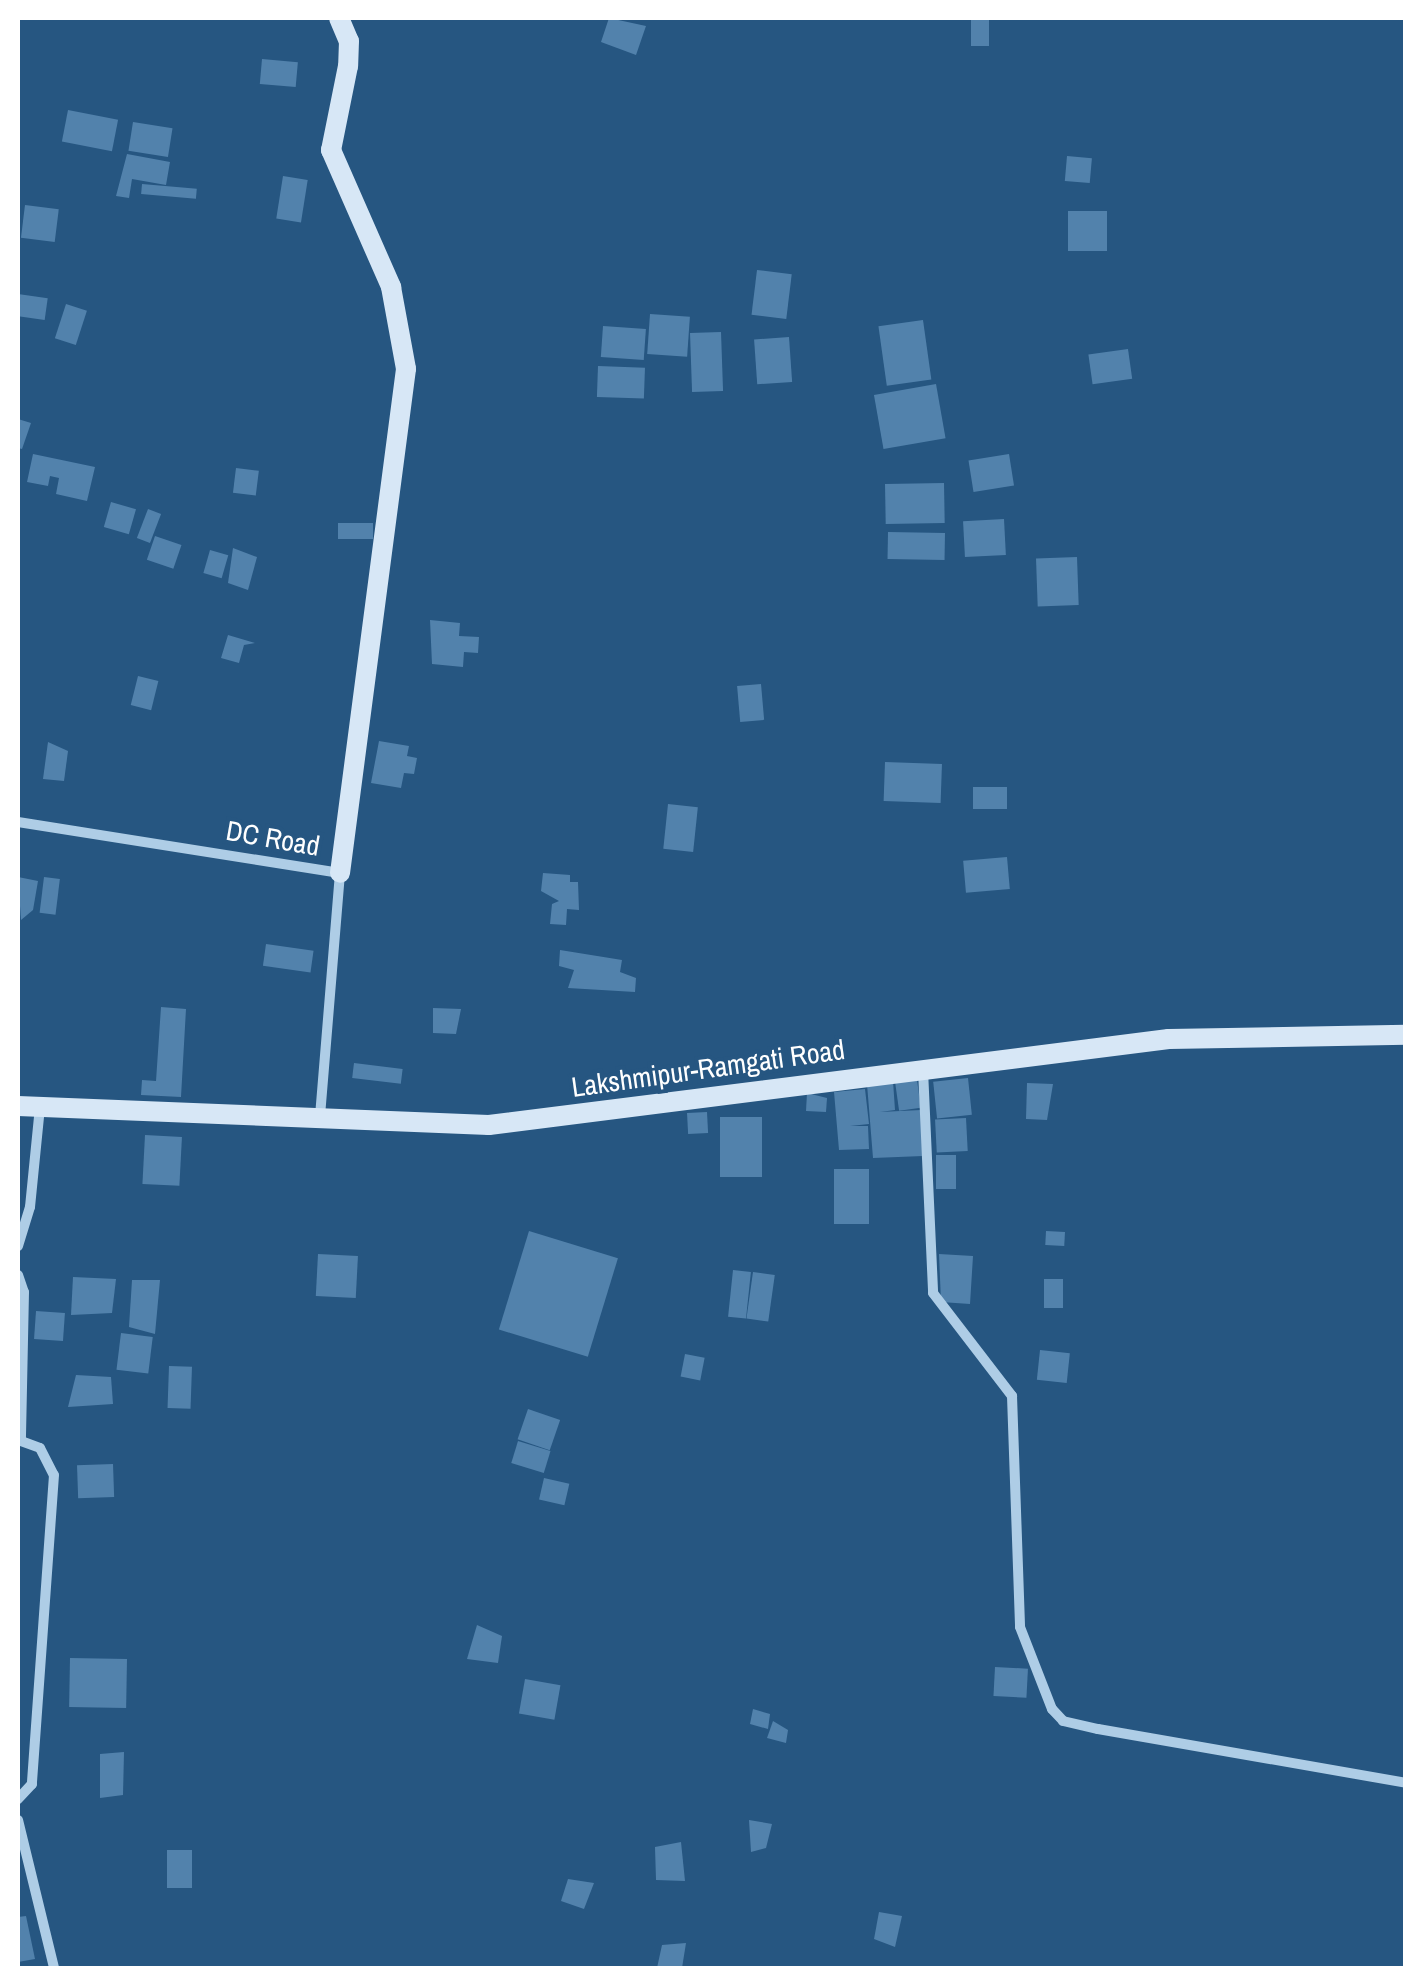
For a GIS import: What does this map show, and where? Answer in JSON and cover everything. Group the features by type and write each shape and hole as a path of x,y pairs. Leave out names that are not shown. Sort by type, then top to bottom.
{"main road":[{"path":"338,18 348,54 331,150 391,287 406,369 340,872"},
{"name":"Lakshmipur-Ramgati Road","path":"18,1106 490,1125 923,1066 1168,1039 1406,1035"}],"street":[{"name":"DC Road","path":"18,822 340,872 320,1116"},
{"path":"923,1066 933,1293 1012,1396 1020,1627 1052,1710 1062,1721 1098,1729 1406,1782"},
{"path":"18,1246 30,1208 40,1107"},
{"path":"18,1275 24,1292 21,1441 40,1448 54,1474 32,1784 18,1800"},
{"path":"18,1820 54,1968"}],"building":[{"path":"609,18 646,26 636,55 601,42"},
{"path":"971,18 989,18 989,46 971,46"},
{"path":"262,59 298,62 296,87 260,84"},
{"path":"68,110 118,120 112,151 62,141"},
{"path":"133,122 173,128 168,157 128,151"},
{"path":"127,154 170,162 166,185 132,179 129,198 116,196"},
{"path":"1067,156 1092,158 1090,183 1065,181"},
{"path":"283,176 308,180 301,222 276,218"},
{"path":"142,184 197,189 196,199 141,194"},
{"path":"25,205 59,209 55,242 21,238"},
{"path":"1068,211 1107,211 1107,251 1068,251"},
{"path":"757,270 792,274 786,319 752,315"},
{"path":"18,294 48,298 45,320 18,316"},
{"path":"66,304 87,311 76,345 55,338"},
{"path":"650,314 690,317 687,357 647,354"},
{"path":"923,320 931,379 887,386 878,326"},
{"path":"603,326 646,329 644,360 601,357"},
{"path":"721,332 723,391 692,392 690,333"},
{"path":"789,337 792,382 757,384 754,339"},
{"path":"1128,349 1132,379 1093,384 1088,355"},
{"path":"598,366 645,368 644,399 597,397"},
{"path":"936,384 946,438 884,449 874,395"},
{"path":"18,419 31,423 22,449 18,448"},
{"path":"33,454 95,467 87,501 56,494 59,478 50,476 48,486 27,482"},
{"path":"1009,454 1014,486 974,492 969,460"},
{"path":"236,468 259,471 256,496 233,493"},
{"path":"944,483 945,523 886,524 885,484"},
{"path":"111,502 136,509 129,534 104,527"},
{"path":"148,509 161,514 150,543 137,538"},
{"path":"1004,519 1006,555 965,557 963,521"},
{"path":"338,523 373,523 373,539 338,539"},
{"path":"888,532 945,533 945,560 888,559"},
{"path":"155,536 181,545 173,569 147,560"},
{"path":"233,548 257,557 248,590 228,583"},
{"path":"210,550 228,555 222,578 203,573"},
{"path":"1077,557 1079,605 1038,606 1036,558"},
{"path":"430,620 460,623 459,636 479,637 478,653 464,652 463,667 432,664"},
{"path":"228,635 255,643 244,645 239,663 221,658"},
{"path":"138,676 158,681 151,710 131,705"},
{"path":"761,684 764,720 740,722 737,686"},
{"path":"379,741 409,746 407,756 417,758 414,774 404,773 401,788 371,783"},
{"path":"48,742 68,751 64,781 43,779"},
{"path":"885,762 942,764 941,803 884,801"},
{"path":"973,787 1007,787 1007,809 973,809"},
{"path":"668,804 698,807 693,852 663,849"},
{"path":"1007,857 1010,889 966,893 963,861"},
{"path":"543,873 570,875 570,882 578,882 579,910 567,909 566,925 550,924 552,904 559,901 541,891"},
{"path":"18,877 38,881 33,910 21,920"},
{"path":"44,877 60,879 55,915 40,913"},
{"path":"266,944 314,951 310,972 263,966"},
{"path":"560,950 622,960 620,972 636,978 635,992 568,988 574,970 559,966"},
{"path":"161,1007 186,1009 181,1097 141,1095 142,1080 156,1081"},
{"path":"433,1008 461,1009 456,1034 433,1033"},
{"path":"354,1063 403,1069 401,1084 352,1078"},
{"path":"968,1078 972,1115 937,1118 933,1082"},
{"path":"917,1080 921,1108 899,1111 895,1083"},
{"path":"893,1081 895,1110 880,1112 921,1110 923,1156 873,1158 867,1084"},
{"path":"1027,1083 1053,1084 1047,1120 1026,1119"},
{"path":"865,1089 869,1124 850,1126 868,1126 869,1149 839,1150 834,1092"},
{"path":"807,1093 827,1098 826,1112 806,1111"},
{"path":"707,1112 708,1133 688,1134 687,1113"},
{"path":"720,1117 762,1117 762,1177 720,1177"},
{"path":"966,1118 968,1151 937,1153 935,1120"},
{"path":"145,1135 182,1137 179,1186 142,1184"},
{"path":"936,1155 956,1155 956,1189 936,1189"},
{"path":"834,1169 869,1169 869,1224 834,1224"},
{"path":"529,1231 618,1258 588,1357 499,1329"},
{"path":"1046,1231 1065,1232 1064,1246 1045,1245"},
{"path":"318,1254 358,1256 356,1298 316,1296"},
{"path":"939,1254 973,1256 970,1304 941,1302"},
{"path":"733,1270 751,1272 746,1319 728,1317"},
{"path":"753,1272 775,1275 768,1322 746,1319"},
{"path":"73,1277 116,1279 112,1313 71,1315"},
{"path":"1044,1279 1063,1279 1063,1308 1044,1308"},
{"path":"132,1280 160,1280 155,1334 129,1327"},
{"path":"36,1311 65,1313 63,1341 34,1339"},
{"path":"121,1333 153,1337 148,1374 116,1370"},
{"path":"1040,1350 1070,1353 1067,1383 1037,1380"},
{"path":"685,1354 705,1358 700,1380 681,1377"},
{"path":"169,1366 192,1367 191,1409 168,1408"},
{"path":"76,1375 111,1377 113,1404 68,1407"},
{"path":"528,1409 560,1420 550,1450 518,1439"},
{"path":"518,1441 551,1451 544,1473 511,1463"},
{"path":"113,1464 114,1497 78,1498 77,1465"},
{"path":"544,1478 569,1484 564,1505 539,1499"},
{"path":"477,1625 502,1636 498,1663 467,1659"},
{"path":"70,1658 127,1659 126,1708 69,1707"},
{"path":"995,1667 1028,1669 1026,1698 993,1696"},
{"path":"525,1679 560,1685 554,1720 519,1713"},
{"path":"753,1709 770,1714 768,1729 750,1724"},
{"path":"773,1721 788,1730 786,1743 767,1738"},
{"path":"124,1752 123,1795 100,1798 100,1754"},
{"path":"749,1820 772,1824 766,1848 751,1852"},
{"path":"681,1842 685,1881 656,1880 655,1847"},
{"path":"167,1850 192,1850 192,1888 167,1888"},
{"path":"568,1879 594,1883 584,1909 561,1901"},
{"path":"879,1912 902,1916 895,1947 874,1939"},
{"path":"26,1916 35,1959 18,1962 18,1917"},
{"path":"686,1943 682,1968 657,1968 662,1945"}]}
